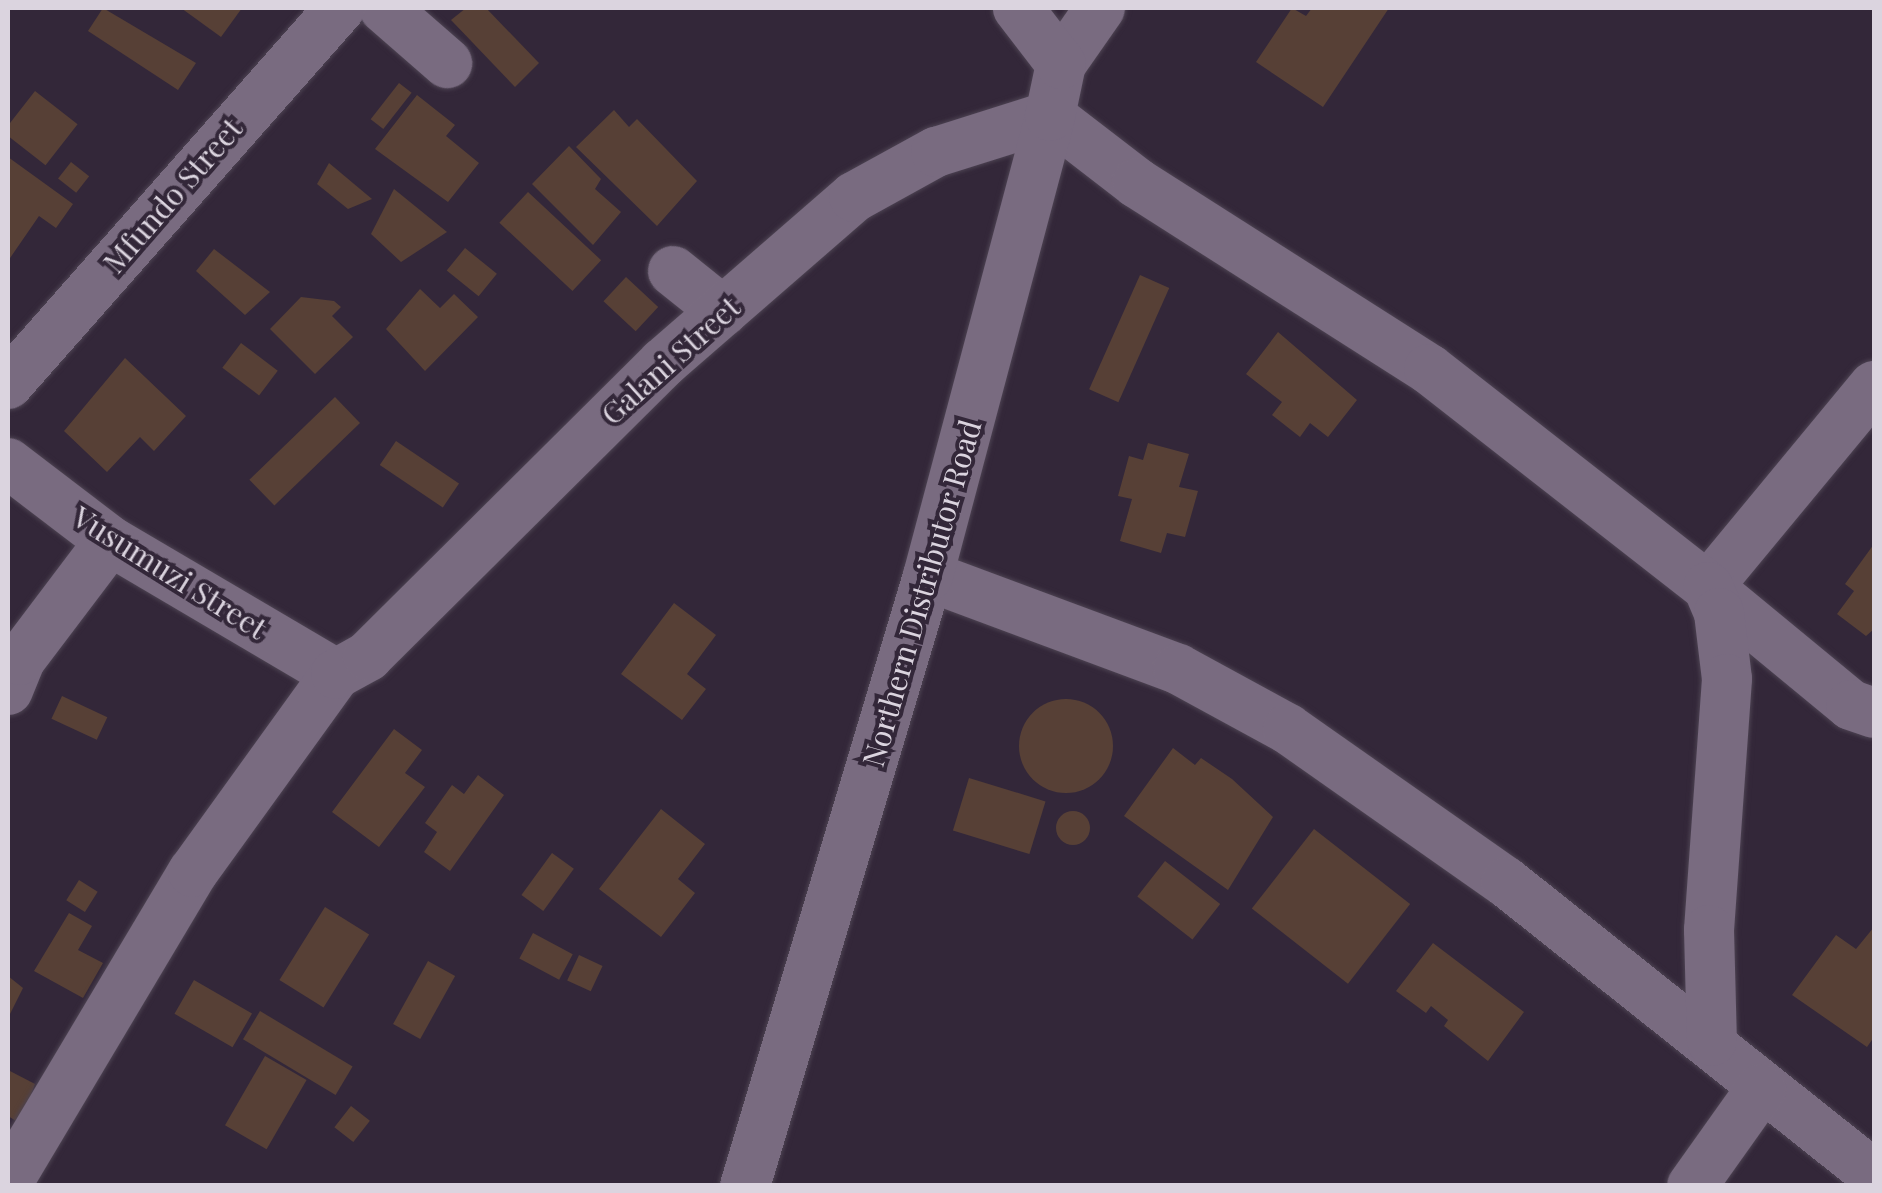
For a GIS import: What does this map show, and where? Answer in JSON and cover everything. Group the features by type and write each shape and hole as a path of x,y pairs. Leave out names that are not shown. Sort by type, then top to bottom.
{"street":[{"name":"Mfundo Street","path":"8,384 340,8"},
{"path":"384,8 446,63"},
{"path":"1018,8 1062,64 1100,8"},
{"name":"Northern Distributor Road","path":"744,1186 928,576 1062,64"},
{"path":"1050,116 1138,183 1429,369 1708,587 1851,705 1874,713"},
{"name":"Galani Street","path":"336,674 368,656 478,541 723,310 854,197 936,152 1050,116"},
{"path":"673,270 723,310"},
{"path":"1708,587 1874,386"},
{"name":"Vusumuzi Street","path":"8,463 110,540 336,674"},
{"path":"8,690 20,660 110,540"},
{"path":"928,576 1178,669 1288,728 1506,882 1712,1041 1762,1089 1874,1175"},
{"path":"1708,587 1719,614 1727,679 1709,930 1712,1041"},
{"path":"8,1182 194,872 336,674"},
{"path":"1692,1186 1762,1089"}],"building":[{"path":"103,8 196,63 178,90 88,31"},
{"path":"181,8 242,8 221,37"},
{"path":"466,8 486,8 539,63 515,87 451,20"},
{"path":"1292,8 1306,16 1312,8 1389,8 1323,107 1256,62"},
{"path":"399,83 412,93 383,129 371,119"},
{"path":"35,91 78,124 46,165 8,136 8,126"},
{"path":"417,95 455,125 446,136 479,163 448,202 375,149"},
{"path":"614,110 629,127 637,119 697,181 657,226 576,147"},
{"path":"569,146 601,179 595,189 621,212 593,245 532,184"},
{"path":"8,157 73,204 56,228 39,216 8,261"},
{"path":"71,162 89,176 76,193 58,179"},
{"path":"329,163 372,199 348,209 317,184"},
{"path":"394,189 447,232 401,262 371,234"},
{"path":"528,192 601,260 572,291 499,223"},
{"path":"465,248 497,274 479,296 447,271"},
{"path":"214,249 270,292 245,315 196,271"},
{"path":"1140,275 1169,288 1118,402 1089,389"},
{"path":"626,277 658,307 636,331 603,301"},
{"path":"420,289 440,308 454,294 478,317 425,371 386,329"},
{"path":"301,297 334,301 341,307 332,316 353,337 315,374 270,329"},
{"path":"1278,332 1357,400 1328,437 1310,423 1300,437 1272,415 1282,402 1246,374"},
{"path":"241,343 278,371 259,395 222,368"},
{"path":"125,358 186,416 154,451 140,437 107,472 64,431"},
{"path":"335,397 360,423 274,506 249,480"},
{"path":"396,441 459,483 443,508 380,465"},
{"path":"1148,443 1189,454 1179,487 1198,491 1185,537 1167,533 1161,553 1120,541 1132,499 1118,496 1129,456 1143,460"},
{"path":"1874,544 1874,629 1866,636 1837,614 1854,591 1845,584"},
{"path":"674,603 716,635 687,674 706,689 682,720 621,674"},
{"path":"62,696 107,717 97,740 51,719"},
{"path":"1066,699 1084,702 1099,713 1110,728 1110,764 1099,779 1084,790 1066,793 1048,790 1033,779 1022,764 1019,746 1022,728 1033,713 1048,702"},
{"path":"394,729 422,750 405,773 425,787 379,847 332,812"},
{"path":"1173,748 1195,765 1201,758 1232,779 1273,817 1228,890 1124,816"},
{"path":"478,775 504,795 450,871 424,852 437,832 425,823 452,785 464,794"},
{"path":"969,778 1046,801 1029,854 953,831"},
{"path":"661,809 705,844 678,879 695,893 661,937 599,889"},
{"path":"1073,811 1085,816 1090,828 1085,840 1073,845 1061,840 1056,828 1061,816"},
{"path":"1314,829 1410,904 1348,984 1252,909"},
{"path":"552,853 574,869 543,911 521,895"},
{"path":"1165,861 1220,904 1192,940 1137,896"},
{"path":"79,880 98,892 85,912 66,900"},
{"path":"325,907 369,935 324,1007 279,980"},
{"path":"69,913 92,926 78,950 103,963 83,998 34,971"},
{"path":"1874,927 1874,1037 1867,1047 1792,995 1836,935 1856,949"},
{"path":"533,933 573,954 559,980 519,959"},
{"path":"1433,943 1524,1012 1488,1061 1444,1026 1448,1020 1431,1006 1426,1013 1396,991"},
{"path":"579,955 603,966 591,991 567,980"},
{"path":"428,961 455,976 420,1039 393,1024"},
{"path":"8,976 23,988 8,1018"},
{"path":"194,980 252,1014 233,1047 174,1014"},
{"path":"260,1011 353,1067 336,1095 243,1039"},
{"path":"265,1056 307,1080 267,1149 225,1125"},
{"path":"8,1070 35,1084 21,1124 8,1116"},
{"path":"351,1106 370,1121 353,1142 334,1127"}]}
